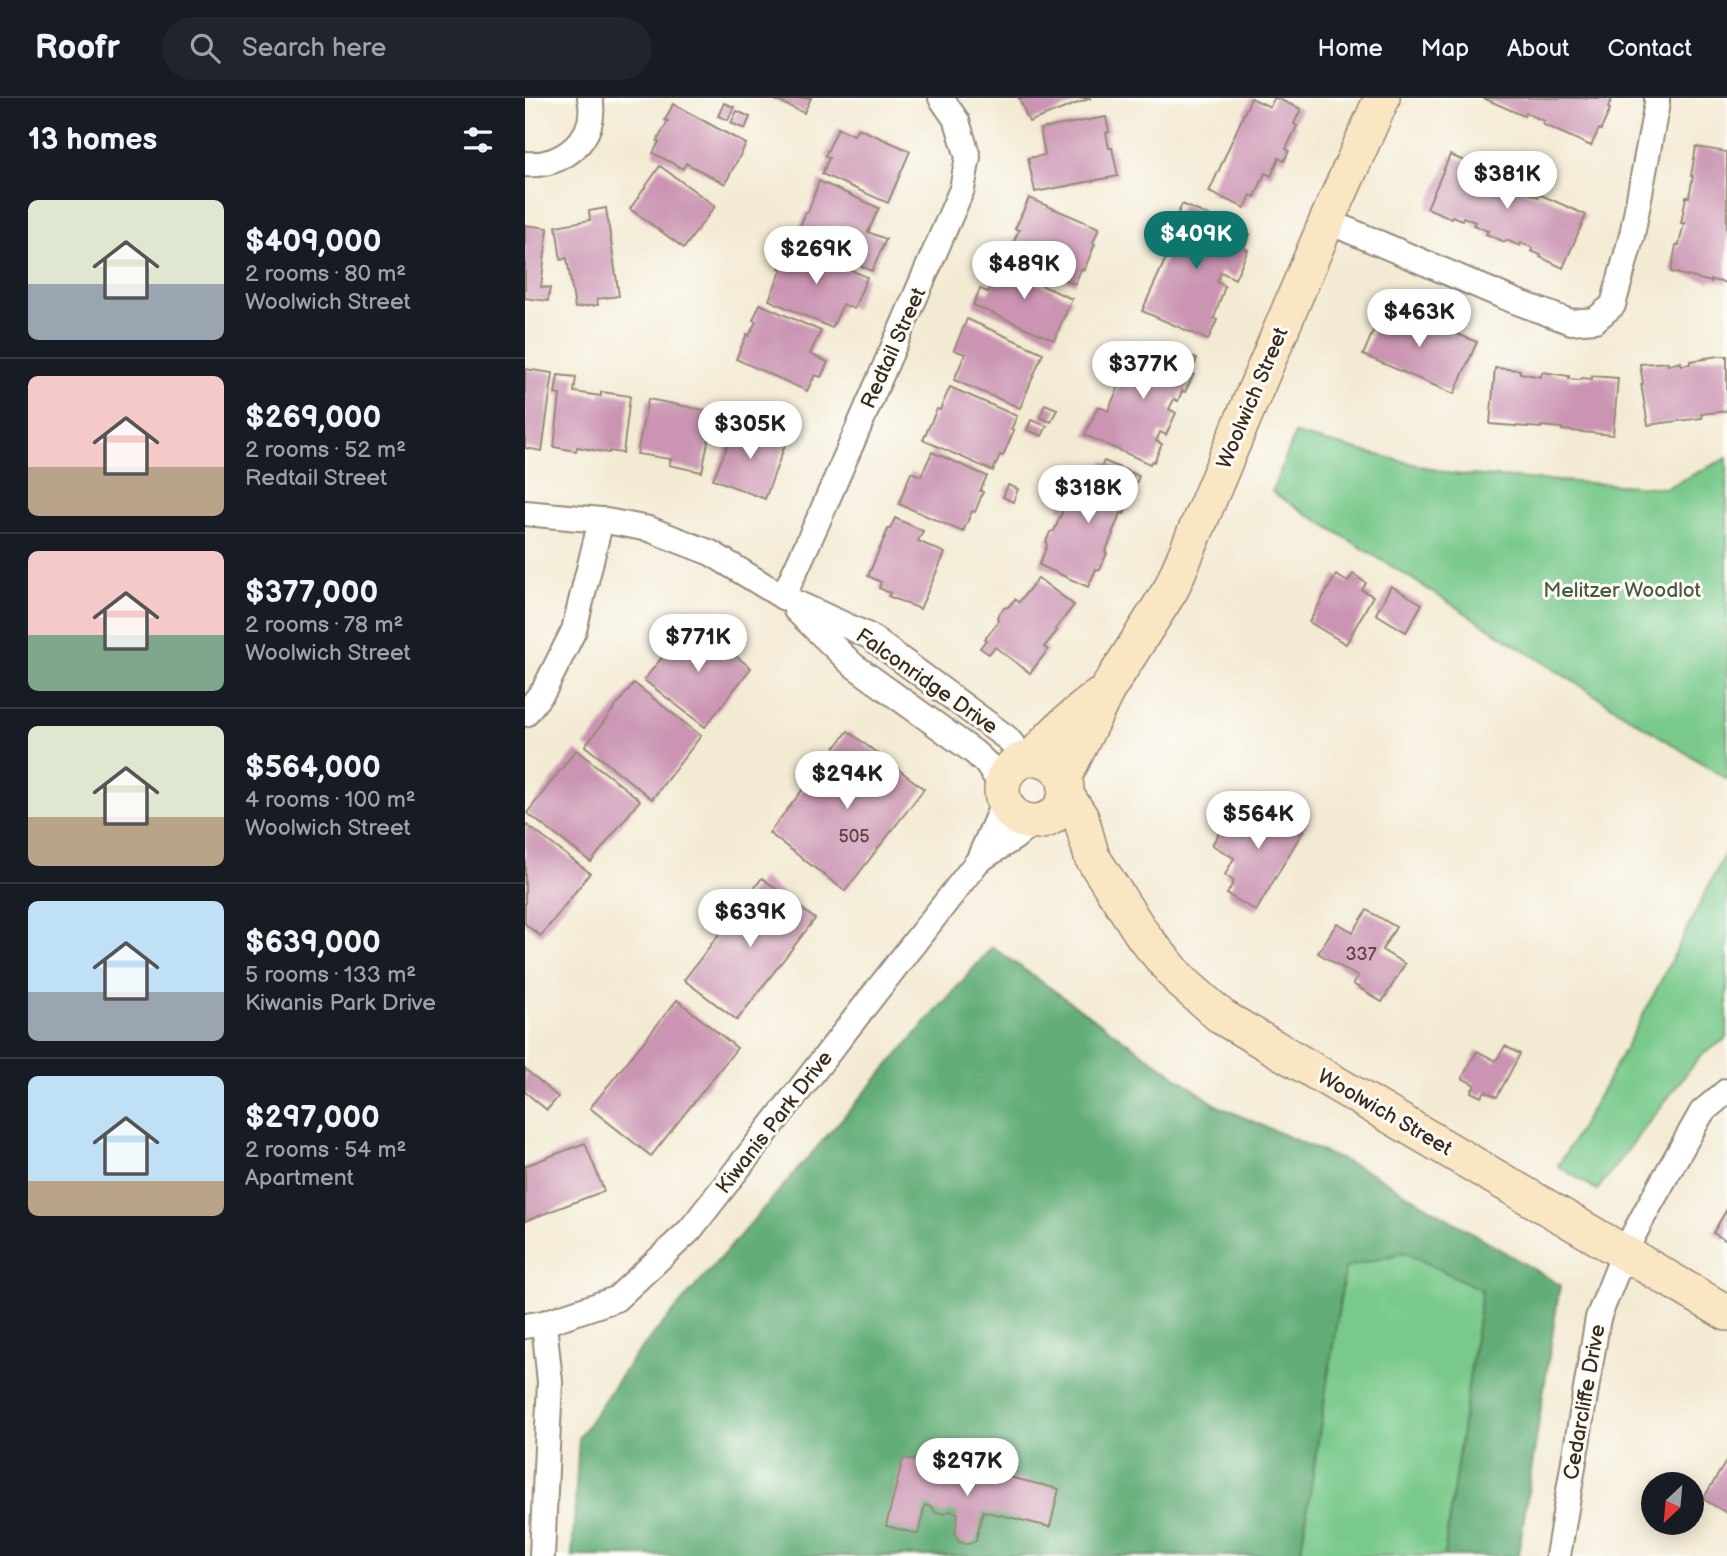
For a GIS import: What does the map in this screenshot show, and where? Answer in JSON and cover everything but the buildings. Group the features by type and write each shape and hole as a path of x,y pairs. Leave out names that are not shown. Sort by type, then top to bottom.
{"street":[{"path":"525,164 547,164 565,156 580,142 589,124 590,98"},
{"name":"Redtail Street","path":"783,597 962,189 968,157 957,121 941,98"},
{"name":"Woolwich Street","path":"1038,822 1058,811 1063,804 1065,786 1107,690 1171,589 1382,98"},
{"path":"1327,221 1512,300 1571,322 1595,320 1613,305 1632,235 1657,98"},
{"name":"Falconridge Drive","path":"525,513 601,520 649,529 711,553 783,597 869,636 1030,758"},
{"path":"525,713 544,690 574,630 601,520"},
{"name":"Falconridge Drive","path":"783,597 853,665 974,752 987,764 1003,794"},
{"name":"Woolwich Street","path":"1030,758 1067,722 1107,690"},
{"name":"Woolwich Street","path":"1092,857 1038,822 1024,821 1009,810 1003,794 1005,776 1017,762 1030,758 1044,759 1052,763 1081,818 1092,857 1144,937 1181,981 1222,1017 1727,1313"},
{"name":"Kiwanis Park Drive","path":"535,1324 616,1299 690,1230 978,860 1003,794"},
{"name":"Kiwanis Park Drive","path":"978,860 1038,822"},
{"name":"Cedarcliffe Drive","path":"1558,1556 1598,1318 1624,1253 1702,1112 1727,1091"},
{"path":"535,1324 550,1382 542,1556"}],"green space":[{"name":"Melitzer Woodlot","path":"1295,434 1452,474 1666,488 1727,458 1727,779 1272,492"},
{"path":"1727,849 1727,1038 1699,1057 1597,1190 1558,1166 1646,1009"},
{"path":"992,947 1218,1106 1371,1173 1560,1285 1518,1556 1444,1556 1482,1290 1404,1252 1345,1268 1300,1556 572,1556 579,1437 633,1358"},
{"path":"1404,1252 1482,1290 1444,1556 1300,1556 1345,1268"}]}
